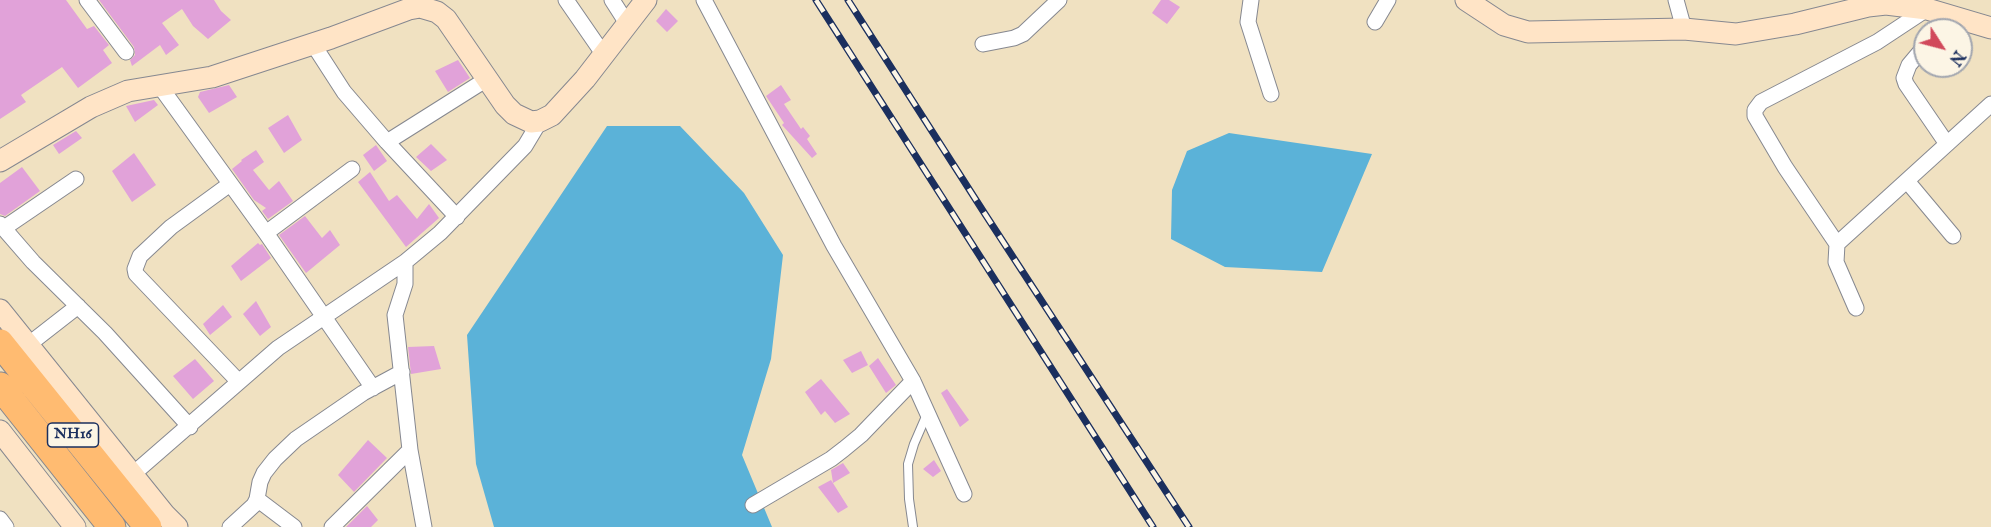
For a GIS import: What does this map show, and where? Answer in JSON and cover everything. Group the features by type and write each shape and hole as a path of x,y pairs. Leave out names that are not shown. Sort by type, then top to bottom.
{"highway":[{"name":"NH16","path":"0,343 148,527"},
{"name":"NH16","path":"0,386 112,527"}],"main road":[{"path":"0,161 91,107 128,91 212,77 410,9 429,8 446,19 514,114 531,122 540,121 552,115 563,104 604,56 646,0"},
{"path":"1466,0 1504,26 1528,32 1684,29 1736,34 1886,4 1922,5 1938,18"},
{"path":"1973,26 1991,28"},
{"path":"0,310 165,516 177,527"},
{"path":"0,431 68,524"}],"street":[{"path":"87,0 126,52"},
{"path":"566,0 604,56"},
{"path":"612,0 628,25"},
{"path":"704,0 834,246 913,381 963,494"},
{"path":"982,44 1023,34 1059,0"},
{"path":"1251,0 1248,22 1271,94"},
{"path":"1375,22 1388,0"},
{"path":"1676,0 1684,29"},
{"path":"1856,308 1836,262 1837,244 1785,167 1755,116 1755,110 1761,102 1877,42 1922,5"},
{"path":"313,44 344,92 457,217"},
{"path":"1913,60 1904,78 1906,84 1947,144"},
{"path":"387,142 487,78"},
{"path":"159,85 266,233 373,388"},
{"path":"1837,244 1991,104"},
{"path":"132,475 190,427 278,348 405,262 457,217 525,146 540,121"},
{"path":"266,233 352,169"},
{"path":"76,179 2,226 33,262 105,333 190,427"},
{"path":"1907,181 1953,236"},
{"path":"230,184 171,227 140,255 135,268 136,274 239,382"},
{"path":"405,262 405,284 395,315 410,450 424,527"},
{"path":"28,345 78,306"},
{"path":"230,527 254,505 258,499 260,482 275,459 296,439 373,388 402,372"},
{"path":"753,505 844,449 861,435 913,381"},
{"path":"332,527 410,450"},
{"path":"258,499 294,527"},
{"path":"0,519 6,527"}],"lane":[{"path":"913,527 908,464 927,413"}],"water":[{"path":"607,126 680,126 744,193 783,255 771,359 742,455 772,527 494,527 476,464 467,335"},
{"path":"1229,133 1372,154 1322,272 1225,267 1171,239 1172,190 1187,151"}],"building":[{"path":"0,0 66,0 87,29 94,26 109,45 103,50 112,63 78,88 62,67 21,95 26,102 0,119"},
{"path":"99,0 214,0 231,20 208,39 193,26 182,9 162,23 179,45 166,55 160,45 132,66 130,60 135,55 134,47"},
{"path":"1161,0 1169,0 1180,7 1167,24 1152,13"},
{"path":"666,9 678,21 667,32 656,21"},
{"path":"458,60 470,78 448,92 435,71"},
{"path":"229,85 237,97 209,113 198,97 200,92"},
{"path":"781,85 791,100 784,104 801,129 803,127 810,136 807,139 817,154 812,158 782,125 784,123 766,96"},
{"path":"154,100 158,105 135,122 126,106"},
{"path":"288,115 302,140 284,153 268,128"},
{"path":"76,131 82,138 59,154 53,145"},
{"path":"431,144 447,160 431,171 416,157"},
{"path":"376,145 387,161 374,171 363,155"},
{"path":"256,150 264,162 253,170 269,190 279,181 293,201 268,219 262,211 266,208 254,200 232,169"},
{"path":"134,153 156,185 132,202 112,171"},
{"path":"22,167 40,191 5,216 0,214 0,183"},
{"path":"370,172 389,201 397,195 417,219 429,204 439,218 406,247 358,182"},
{"path":"305,216 322,238 330,230 340,245 306,273 279,235"},
{"path":"258,243 262,244 271,258 241,281 231,266"},
{"path":"256,301 271,327 260,336 243,314"},
{"path":"223,305 232,317 210,335 203,324"},
{"path":"434,346 441,369 411,374 408,347"},
{"path":"861,351 868,365 852,373 843,360"},
{"path":"878,358 896,385 886,393 869,366"},
{"path":"195,359 214,381 193,399 173,376"},
{"path":"821,379 850,414 835,423 825,411 821,415 805,392"},
{"path":"947,389 969,420 960,427 941,393"},
{"path":"368,440 387,458 354,492 338,475"},
{"path":"934,460 941,471 933,477 923,469"},
{"path":"843,463 850,473 833,483 831,470"},
{"path":"831,480 848,507 838,513 818,487"},
{"path":"367,506 378,520 371,527 346,527"}],"railway":[{"path":"816,0 1153,527"},
{"path":"848,0 1189,527"}]}
